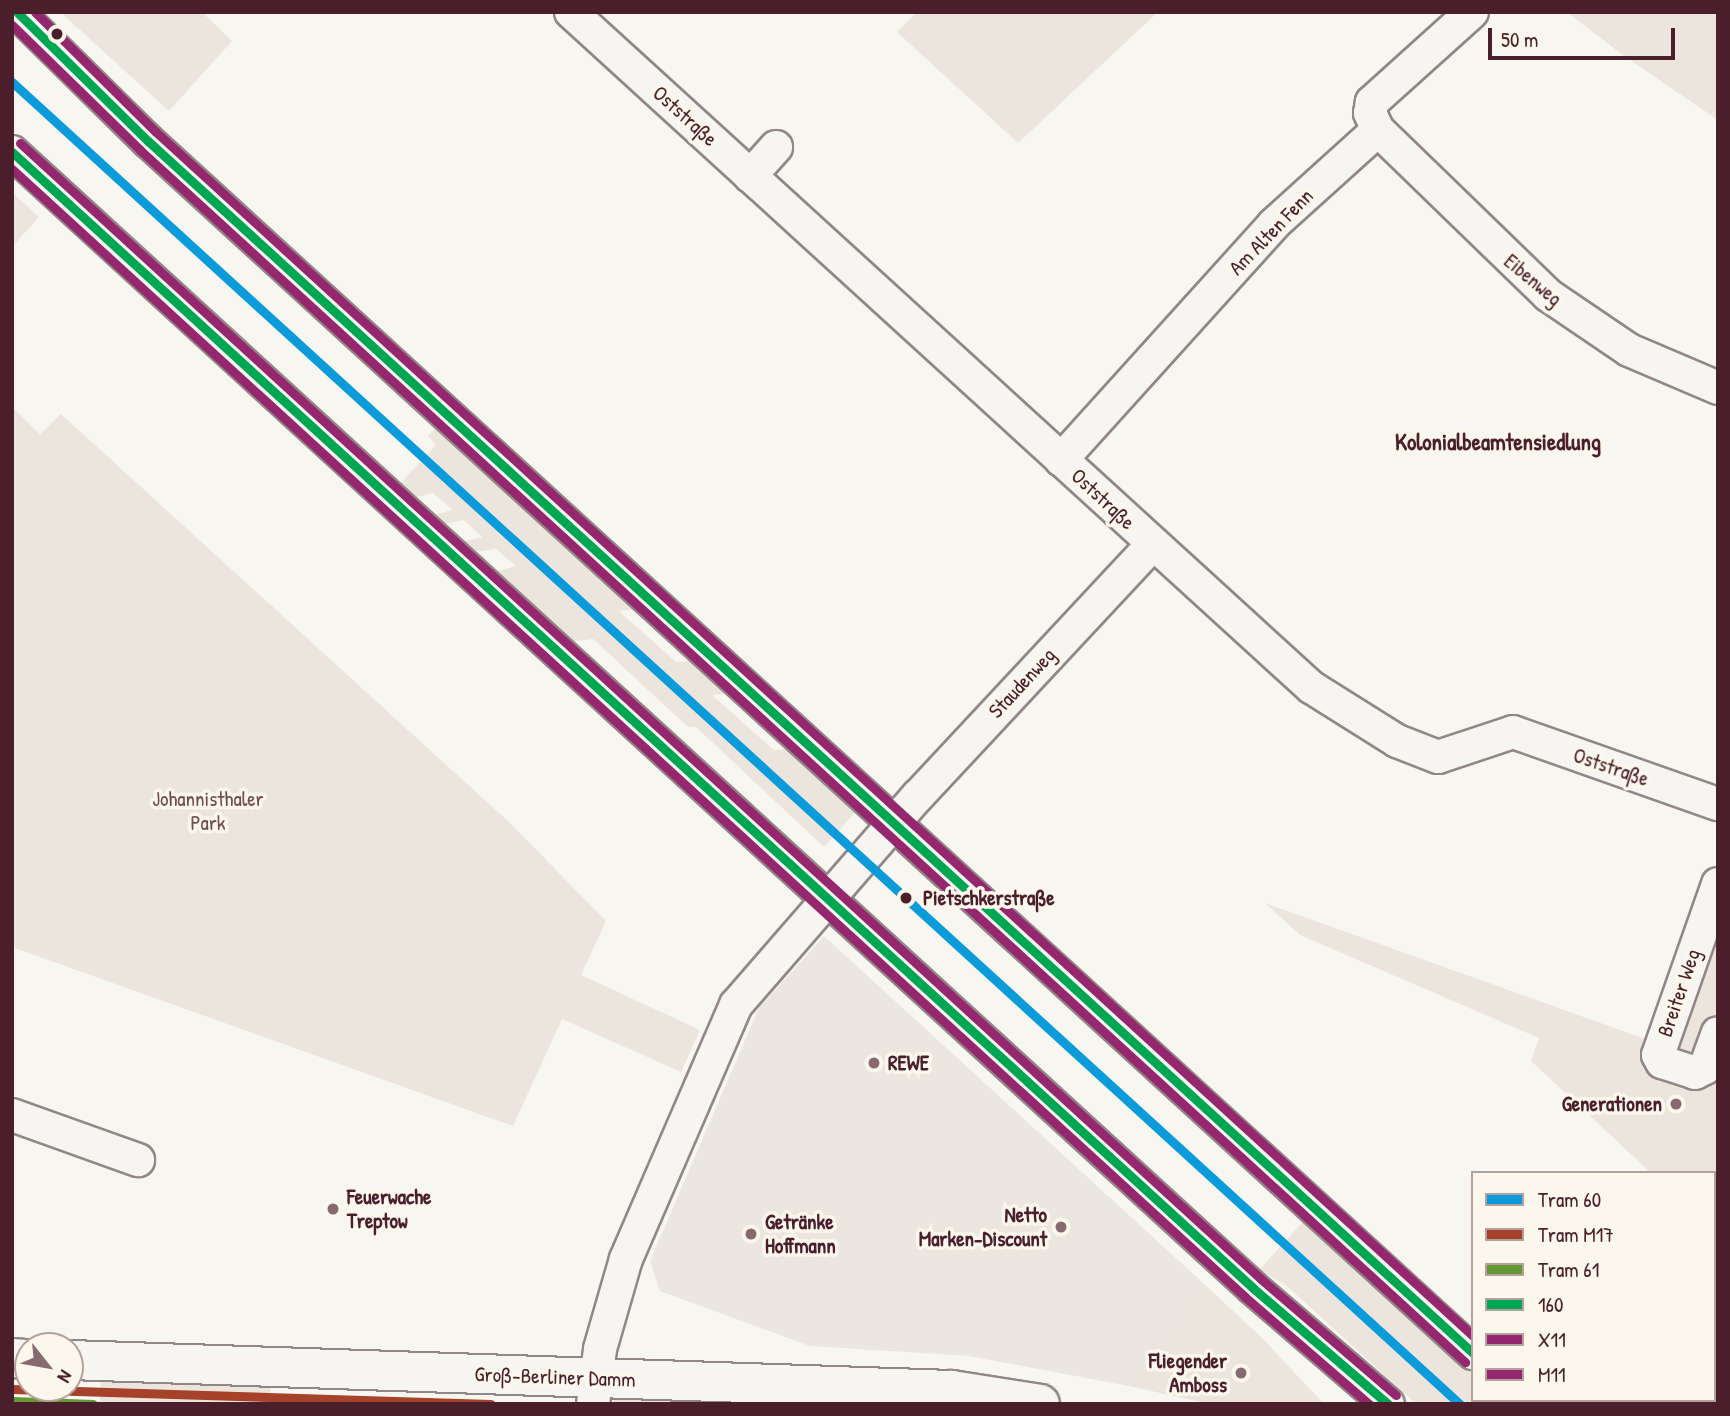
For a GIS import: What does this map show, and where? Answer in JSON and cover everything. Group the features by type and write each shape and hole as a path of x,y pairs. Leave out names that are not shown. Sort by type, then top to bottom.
{"main road":[{"name":"Groß-Berliner Damm","path":"84,1361 595,1391 951,1390 1040,1404"}],"street":[{"path":"16,12 148,141 1471,1351"},
{"name":"Oststraße","path":"570,12 1311,687 1397,741 1438,757 1513,732 1718,804"},
{"path":"1378,130 1370,113 1372,102 1472,12"},
{"name":"Eibenweg","path":"1378,130 1548,295 1629,351 1718,388"},
{"name":"Am Alten Fenn","path":"1061,460 1274,224 1378,130"},
{"path":"750,176 776,147"},
{"path":"12,152 1253,1287 1388,1404"},
{"name":"Staudenweg","path":"828,897 1152,545"},
{"name":"Breiter Weg","path":"1718,884 1658,1055 1662,1062 1695,1073 1705,1068 1718,1032"},
{"path":"595,1391 601,1342 626,1259 736,1005 828,897"},
{"path":"12,1115 138,1160"}],"shaded area":[{"path":"824,936 1202,1282 1174,1333 1129,1386 969,1356 810,1346 660,1291 650,1261 759,1008"}],"green space":[{"path":"60,12 202,12 232,41 169,111"},
{"path":"917,12 1158,12 1018,143 897,32"},
{"path":"1567,12 1718,12 1718,120 1624,56"},
{"path":"12,192 39,217 12,247"},
{"name":"Johannisthaler Park","path":"12,407 40,434 61,414 511,824 606,921 581,975 700,1030 681,1072 562,1019 513,1126 12,947"},
{"path":"443,420 647,608 619,611 676,662 704,660 739,692 712,695 774,750 800,748 863,804 824,847 696,727 688,727 593,639 567,642 492,573 516,566 496,549 469,553 458,543 482,537 464,520 438,525 429,516 453,510 433,493 409,499 397,487 436,445 428,436"},
{"path":"1265,903 1718,1065 1718,1266 1716,1171 1649,1171 1531,1061 1539,1038 1300,935"},
{"path":"1718,913 1718,1011 1697,1058 1673,1050"},
{"path":"1309,1215 1471,1363 1471,1402 1513,1404 1468,1404 1460,1397 1454,1404 1416,1404 1287,1286 1259,1270"},
{"path":"1202,1282 1263,1339 1324,1404 1210,1404 1129,1386 1174,1333"},
{"path":"101,1375 271,1379 270,1404 100,1404"},
{"path":"614,1392 870,1404 614,1404"}],"tram line":[{"name":"60","path":"12,82 1460,1404"},
{"name":"M17","path":"12,1389 491,1404"},
{"name":"61","path":"12,1401 93,1404"}],"transit line":[{"name":"160","path":"17,12 148,141 1471,1351"},
{"name":"M11","path":"35,12 156,132 1471,1334"},
{"name":"X11","path":"12,25 140,150 1465,1362"},
{"name":"M11","path":"20,143 1261,1279 1396,1395"},
{"name":"160","path":"12,152 1253,1288 1388,1404"},
{"name":"X11","path":"12,169 1245,1297 1369,1404"}],"place":[{"name":"Pietschkerstraße","path":"906,898"},
{"name":"REWE","path":"874,1063"},
{"name":"Generationen","path":"1676,1104"},
{"name":"Feuerwache Treptow","path":"333,1209"},
{"name":"Netto Marken-Discount","path":"1061,1227"},
{"name":"Getränke Hoffmann","path":"751,1234"},
{"name":"Fliegender Amboss","path":"1241,1373"}],"district":[{"name":"Kolonialbeamtensiedlung","path":"1498,442"}]}
